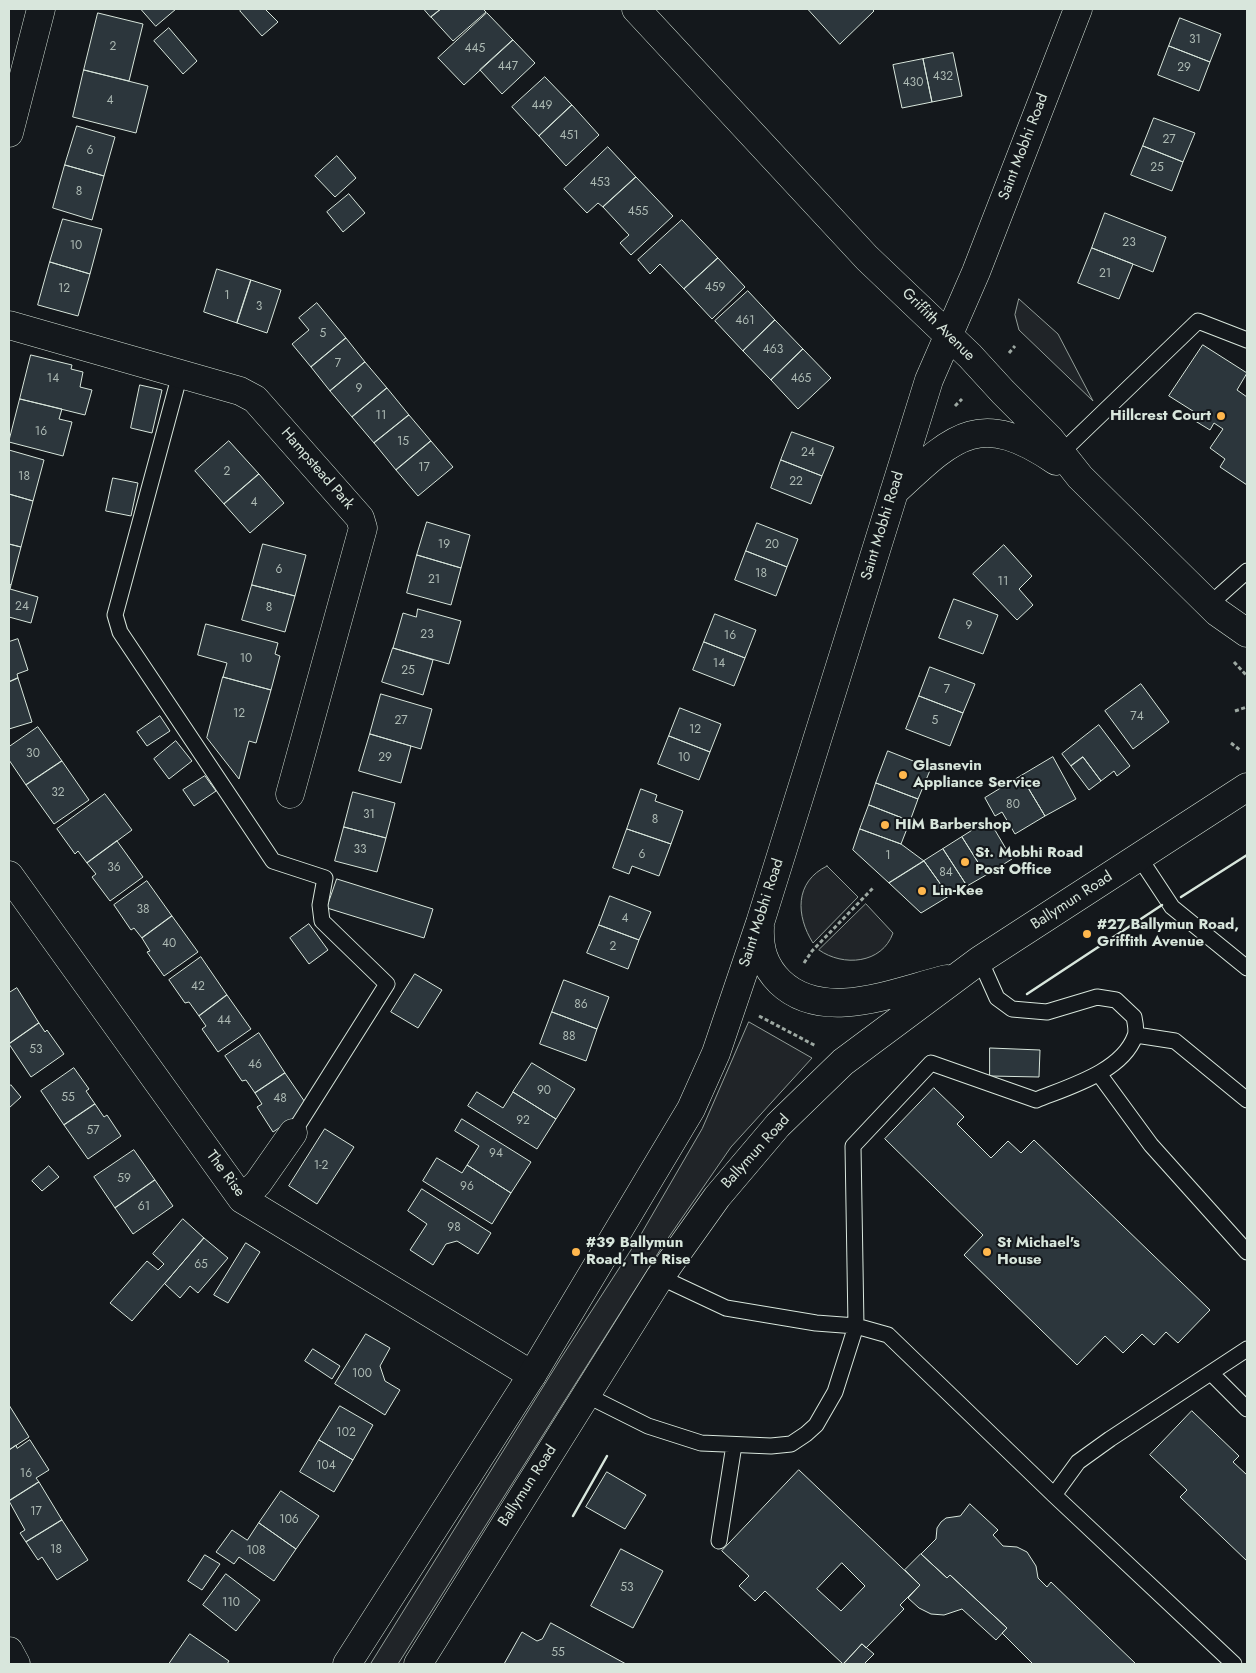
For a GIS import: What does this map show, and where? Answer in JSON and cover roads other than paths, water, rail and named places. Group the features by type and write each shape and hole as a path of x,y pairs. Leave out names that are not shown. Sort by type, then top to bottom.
{"main road":[{"path":"9,133 41,9"},
{"name":"Griffith Avenue","path":"636,9 867,258 947,334 1062,452 1080,477 1213,608 1247,633"},
{"name":"Saint Mobhi Road","path":"532,1375 691,1108 716,1053 760,923 929,380 947,334 976,272 1078,9"},
{"name":"Hampstead Park","path":"9,325 240,391 255,399 360,518 363,528 290,794"},
{"path":"893,493 937,453 953,442 971,434 1004,435 1032,444 1080,477"},
{"path":"1213,608 1247,653"},
{"path":"1223,803 1244,759"},
{"name":"Ballymun Road","path":"418,1664 660,1277 717,1196 778,1125 843,1062 980,960 1247,787"},
{"name":"The Rise","path":"9,875 242,1199 532,1375"},
{"path":"760,923 759,942 768,969 788,988 807,999 823,1003 843,1004 958,976"},
{"path":"242,1199 258,1183 293,1133"},
{"path":"347,1664 532,1375"},
{"path":"9,1651 16,1664"}],"lane":[{"path":"1062,452 1198,321 1247,340"},
{"path":"180,374 115,615 120,632 273,861 325,878 320,905 322,921 387,984 293,1133"},
{"path":"1213,608 1247,571"},
{"path":"1139,857 1172,907 1247,968"},
{"path":"586,1395 648,1426 701,1443 758,1448 790,1444 816,1425 835,1392 856,1326 853,1146 931,1064 1036,1100 1099,1074 1122,1056 1136,1035 1134,1016 1116,1000 1097,997 1048,1012 1012,1009 997,998 980,960"},
{"path":"1136,1035 1175,1041 1247,1100"},
{"path":"1099,1074 1150,1145 1247,1252"},
{"path":"660,1277 726,1308 816,1324 856,1326 888,1335 1054,1496 1234,1664"},
{"path":"1054,1496 1078,1462 1110,1438 1247,1349"},
{"path":"1211,1372 1247,1409"},
{"path":"718,1541 734,1446"}],"place":[{"name":"Hillcrest Court","path":"1221,416"},
{"name":"Glasnevin Appliance Service","path":"903,775"},
{"name":"HIM Barbershop","path":"885,825"},
{"name":"St. Mobhi Road Post Office","path":"965,862"},
{"name":"Lin-Kee","path":"922,891"},
{"name":"#27 Ballymun Road, Griffith Avenue","path":"1087,934"},
{"name":"#39 Ballymun Road, The Rise","path":"576,1252"},
{"name":"St Michael's House","path":"987,1252"}]}
